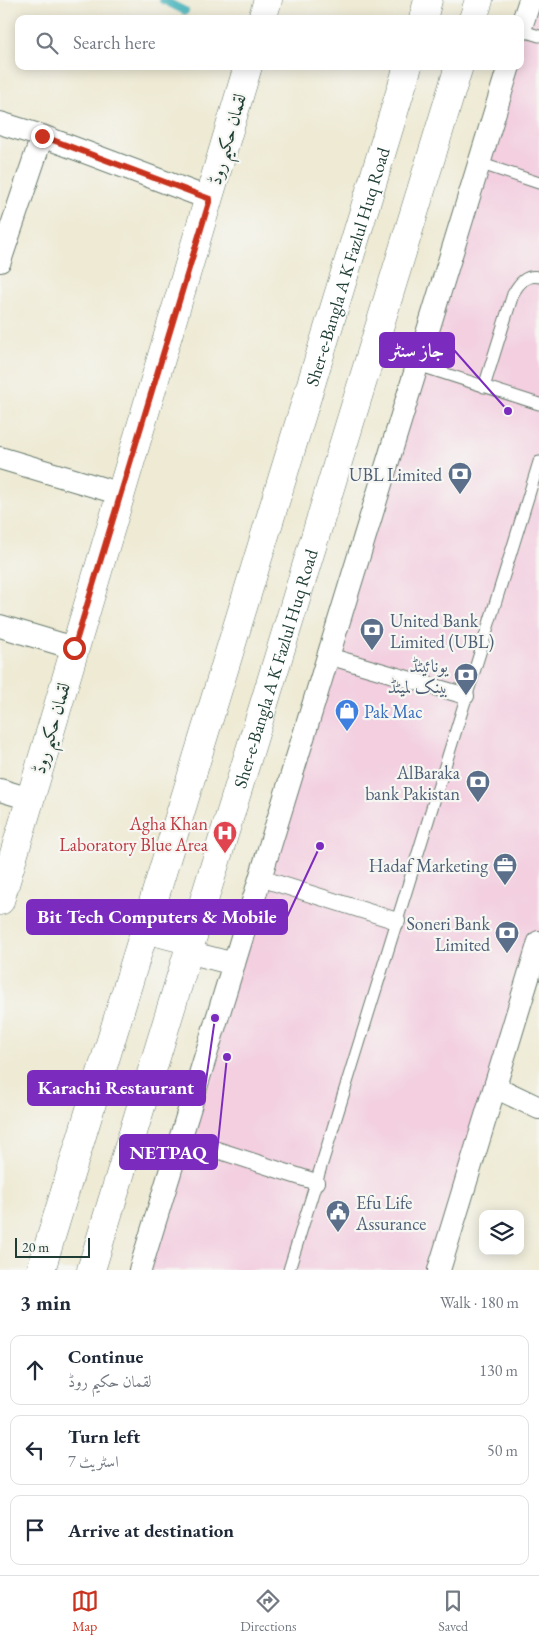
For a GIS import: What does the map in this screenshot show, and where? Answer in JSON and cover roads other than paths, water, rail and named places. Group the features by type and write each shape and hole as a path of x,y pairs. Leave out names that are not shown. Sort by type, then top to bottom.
{"main road":[{"path":"263,15 268,0"},
{"path":"424,15 428,0"},
{"path":"474,15 479,0"},
{"name":"لقمان حکیم روڈ","path":"0,901 247,70"},
{"name":"Sher-e-Bangla A K Fazlul Huq Road","path":"41,1270 407,70"},
{"name":"Sher-e-Bangla A K Fazlul Huq Road","path":"91,1270 458,70"},
{"path":"146,928 190,946"}],"street":[{"path":"524,18 530,0"},
{"path":"140,1270 508,70"},
{"path":"0,123 42,136 210,199"},
{"path":"0,261 42,136"},
{"path":"0,458 121,494"},
{"path":"0,626 74,648"},
{"path":"328,656 466,696"},
{"path":"0,790 30,799"},
{"path":"260,878 397,921"},
{"path":"439,1270 539,942"},
{"path":"190,946 234,964"},
{"path":"495,1087 539,1108"},
{"path":"180,1138 316,1182"}],"lane":[{"path":"524,31 539,36"},
{"path":"479,163 538,180"},
{"path":"484,386 513,294 518,285 526,278 539,277"},
{"path":"418,365 539,404"},
{"path":"289,1270 539,462"}],"waterway":[{"path":"163,0 185,11"}],"place":[{"name":"جاز سنٹر","path":"508,411"},
{"name":"UBL Limited","path":"460,495"},
{"name":"United Bank Limited (UBL)","path":"372,651"},
{"name":"یونائیٹڈ بینک لمیٹڈ","path":"466,696"},
{"name":"Pak Mac","path":"347,732"},
{"name":"AlBaraka bank Pakistan","path":"478,803"},
{"name":"Bit Tech Computers & Mobile","path":"320,846"},
{"name":"Agha Khan Laboratory Blue Area","path":"225,854"},
{"name":"Hadaf Marketing","path":"505,886"},
{"name":"Soneri Bank Limited","path":"507,954"},
{"name":"Karachi Restaurant","path":"215,1018"},
{"name":"NETPAQ","path":"227,1057"},
{"name":"Efu Life Assurance","path":"338,1233"}]}
